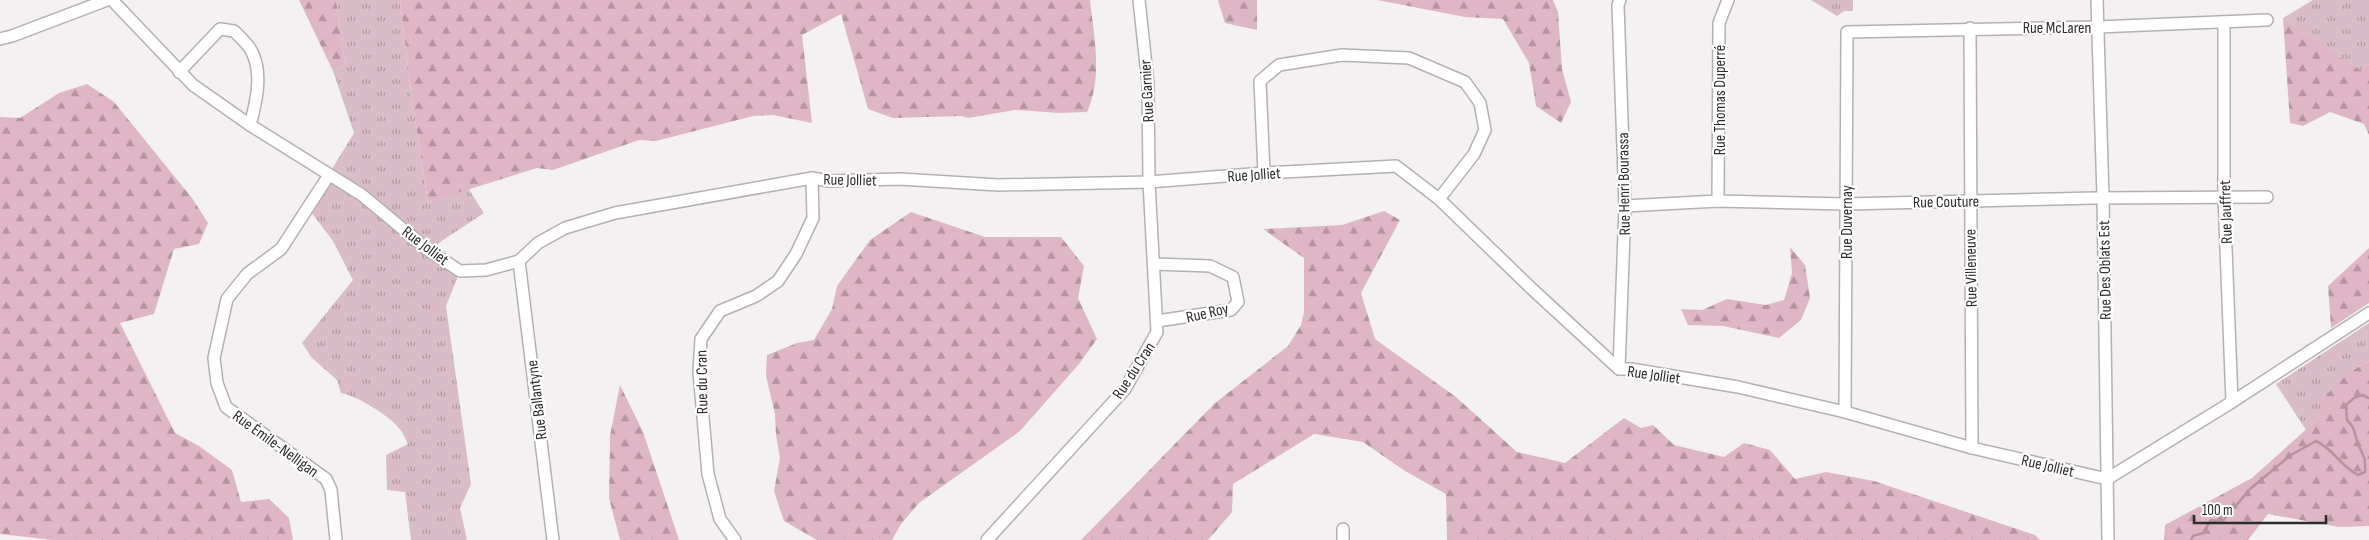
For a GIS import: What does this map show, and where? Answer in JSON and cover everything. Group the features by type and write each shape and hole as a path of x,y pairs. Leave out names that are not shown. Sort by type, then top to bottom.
{"street":[{"path":"0,38 12,36 106,0"},
{"name":"Rue Jolliet","path":"112,0 193,85 250,125 362,195 428,250 460,271 486,270 518,261 538,243 565,228 615,213 812,178 829,181 900,179 998,185 1149,182 1264,172 1396,166 1439,199 1532,289 1619,369 1631,369 1738,387 1845,412 1972,448 2107,479"},
{"name":"Rue Garnier","path":"1139,0 1148,84 1149,182"},
{"name":"Rue Henri Bourassa","path":"1619,369 1625,206 1618,5 1620,0"},
{"name":"Rue Thomas Duperré","path":"1718,201 1718,23 1728,0"},
{"name":"Rue Des Oblats Est","path":"2097,0 2103,198 2108,540"},
{"name":"Rue McLaren","path":"1846,32 1970,28 2097,27 2267,20"},
{"name":"Rue Jauffret","path":"2224,22 2224,197 2232,402"},
{"name":"Rue Villeneuve","path":"1970,28 1969,201 1972,448"},
{"path":"179,72 220,29 234,31 252,52 257,77 257,98 250,125"},
{"name":"Rue Duvernay","path":"1845,412 1846,32"},
{"path":"1264,172 1260,81 1279,65 1342,55 1409,58 1465,82 1480,103 1485,130 1474,154 1439,199"},
{"name":"Rue Émile-Nelligan","path":"329,175 281,249 247,274 227,299 214,358 217,384 226,407 326,479 331,490 336,540"},
{"name":"Rue du Cran","path":"735,540 720,520 708,474 698,372 701,339 720,310 756,296 778,282 796,254 813,218 812,178"},
{"name":"Rue du Cran","path":"987,540 1125,390 1157,332 1149,182"},
{"name":"Rue Couture","path":"1625,206 1718,201 1846,204 2103,198 2267,197"},
{"name":"Rue Ballantyne","path":"518,261 553,540"},
{"name":"Rue Roy","path":"1154,264 1210,266 1233,277 1238,302 1231,310 1157,321"},
{"path":"2107,479 2232,402 2369,313"}],"green space":[{"path":"299,0 336,0 345,65 333,71"},
{"path":"336,0 400,0 412,99 428,202 468,188 484,213 428,250 460,271 446,306 471,484 460,508 467,540 411,540 405,492 387,490 386,455 408,444 404,435 393,422 380,412 355,398 341,393 337,380 312,358 302,343 353,280 333,241 308,208 354,133 333,71 345,65"},
{"path":"400,0 1090,0 1096,57 1095,85 1087,112 1060,113 1015,110 968,118 961,116 893,118 868,109 841,14 802,35 812,123 773,115 753,116 656,141 639,140 553,170 537,168 428,202 412,99"},
{"path":"1218,0 1257,0 1257,30 1225,23"},
{"path":"1377,0 1553,0 1558,12 1562,69 1571,102 1561,123 1536,106 1529,63 1503,19 1465,17"},
{"path":"1811,0 1853,0 1853,11 1844,11 1837,16"},
{"path":"2313,0 2369,0 2369,64 2359,71 2283,18"},
{"path":"2283,18 2359,70 2369,64 2369,135 2364,124 2330,112 2303,126 2290,123"},
{"path":"87,84 114,102 192,198 208,223 199,244 174,249 154,314 120,323 175,433 199,446 232,470 241,502 269,499 289,518 293,540 52,540 0,534 0,117 20,118 59,93"},
{"path":"1384,211 1400,220 1361,293 1375,339 1456,397 1517,452 1565,463 1624,418 1641,428 1653,425 1674,445 1724,457 1744,443 1770,450 1795,479 1826,472 1874,481 2035,535 2040,540 1447,540 1446,494 1405,471 1363,442 1314,434 1233,484 1232,512 1208,540 1081,540 1214,404 1288,346 1301,325 1304,312 1304,258 1263,229 1342,225"},
{"path":"911,212 985,237 1061,237 1084,266 1078,298 1097,339 1079,364 1020,431 919,503 901,524 892,540 817,540 784,521 774,491 780,458 775,414 766,376 767,355 797,343 814,340 832,309 837,286 870,240"},
{"path":"1790,247 1805,265 1810,298 1801,320 1779,338 1723,326 1688,325 1681,309 1702,310 1727,299 1766,305 1784,300 1792,273"},
{"path":"2369,248 2369,303 2331,328 2328,286"},
{"path":"2369,323 2369,361 2350,372 2320,417 2306,430 2276,384"},
{"path":"2369,361 2369,526 2339,527 2268,514 2248,540 2164,540 2165,525 2252,478 2320,417 2322,399 2350,372"},
{"path":"620,385 643,432 679,540 620,540 609,498 610,436"}],"waterway":[{"path":"2191,540 2193,536 2203,533 2211,520 2222,522 2250,489 2291,455 2316,441 2358,475 2365,472 2363,455 2353,428 2347,420 2346,405 2354,398 2362,395 2369,398"}]}
